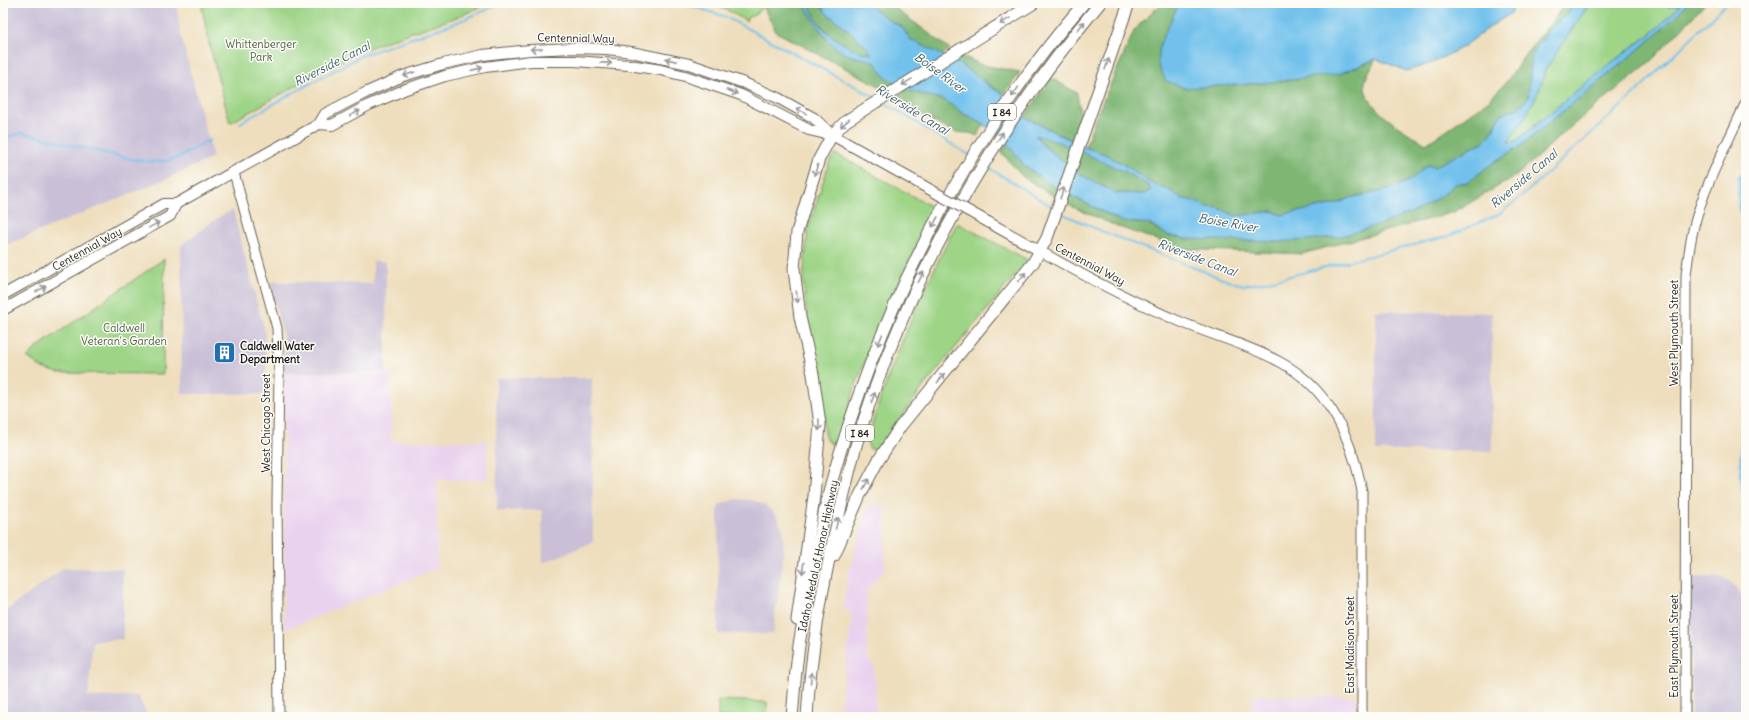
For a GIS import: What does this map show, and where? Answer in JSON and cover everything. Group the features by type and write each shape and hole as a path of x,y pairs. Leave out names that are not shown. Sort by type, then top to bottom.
{"highway":[{"path":"798,654 797,620 814,496 820,424 813,374 800,317 794,269 797,232 819,159 832,135 846,121 1034,3"},
{"name":"Idaho Medal of Honor Highway","path":"792,717 798,654 819,538 832,484 867,375 899,296 932,228 968,164 1014,94 1084,3"},
{"name":"I 84","path":"807,717 814,647 826,570 857,442 887,356 913,293 945,231 980,170 1026,99 1100,3"},
{"path":"826,570 843,538 860,495 878,461 900,428 1033,263 1040,251 1050,229 1129,3"}],"main road":[{"name":"Centennial Way","path":"4,294 164,204 176,204 234,173 319,124 332,125 388,97 445,76 485,67 531,61 574,61 629,65 661,70 685,76 741,95 809,130 832,135 1040,251"},
{"name":"Centennial Way","path":"5,309 170,216 176,204"}],"street":[{"name":"West Plymouth Street","path":"1686,575 1685,343 1688,262 1699,208 1746,102"},
{"name":"West Chicago Street","path":"234,173 277,328 279,375 279,717"},
{"name":"Centennial Way","path":"1040,251 1108,289 1147,307 1281,362 1318,392 1333,412 1351,447 1358,466 1362,491 1362,574"},
{"name":"East Madison Street","path":"1362,574 1362,717"},
{"name":"East Plymouth Street","path":"1685,717 1686,575"}],"shaded area":[{"path":"3,3 176,3 181,36 213,157 164,180 3,246"},
{"path":"233,210 265,333 266,394 182,394 181,245 219,217"},
{"path":"373,261 386,262 386,372 284,373 284,338 270,283 373,284"},
{"path":"1376,311 1492,313 1492,451 1376,451"},
{"path":"391,372 391,441 487,441 487,480 437,480 437,568 284,630 284,373"},
{"path":"496,378 592,378 593,542 543,563 542,510 497,511"},
{"path":"736,499 751,500 765,505 776,515 783,529 784,550 773,634 718,634 718,508 720,505"},
{"path":"869,504 885,506 885,569 867,590 868,663 874,664 874,679 876,679 876,717 839,717 852,616 843,606 848,577"},
{"path":"64,568 123,569 123,639 93,641 88,697 138,696 148,717 3,717 3,613"},
{"path":"1691,577 1725,577 1738,590 1746,603 1746,708 1740,717 1691,717"},
{"path":"1253,696 1355,697 1355,717 1253,717"}],"green space":[{"name":"Whittenberger Park","path":"201,3 490,3 455,18 366,49 331,66 230,123 209,43"},
{"path":"705,3 766,3 755,15 748,17 746,21 727,10"},
{"path":"766,3 804,3 821,31 831,44 843,53 850,56 874,61 884,76 897,84 887,90 776,32 763,6"},
{"path":"808,3 820,3 826,13 850,31 872,54 851,48 831,36 817,20"},
{"path":"866,3 888,3 950,49 942,55 911,40 901,26 893,23"},
{"path":"1162,3 1179,3 1177,7 1339,74 1376,59 1365,81 1365,88 1368,97 1381,113 1399,127 1426,144 1488,101 1508,80 1525,55 1566,3 1574,3 1569,12 1549,30 1530,84 1528,98 1516,109 1501,114 1491,134 1483,142 1434,167 1427,166 1412,179 1391,189 1350,198 1336,204 1281,215 1273,211 1236,216 1219,208 1206,207 1198,202 1181,198 1169,190 1152,184 1128,167 1105,154 1085,147 1096,117 1135,29"},
{"path":"1590,3 1668,3 1668,6 1681,6 1654,31 1603,69 1516,141 1507,142 1525,118 1539,91 1545,70"},
{"path":"1688,3 1706,3 1652,60 1567,130 1516,176 1454,212 1302,254 1182,249 1116,226 1066,204 1069,195 1123,222 1148,224 1167,235 1187,239 1224,239 1388,222 1420,209 1444,194 1455,184 1468,182 1494,162 1521,146 1656,35"},
{"path":"960,55 982,65 1020,72 1004,95 953,60"},
{"path":"1051,78 1077,93 1082,125 1076,142 1028,119 1025,116"},
{"path":"907,89 944,100 964,114 984,125 977,136 956,132 943,127 916,111 898,96"},
{"path":"1035,134 1061,142 1125,172 1148,185 1152,190 1144,194 1116,193 1080,174 1045,147"},
{"path":"1007,143 1060,191 1057,198 1023,177 1001,152"},
{"path":"836,154 936,209 886,308 855,387 841,434 837,441 832,444 826,440 809,332 803,280 808,229 830,160"},
{"path":"957,223 1028,260 923,387 878,448 873,450 869,448 867,441 885,385 931,276"},
{"name":"Caldwell Veteran's Garden","path":"164,259 163,374 58,373 42,368 27,357 39,346"},
{"path":"718,700 767,702 767,717 718,717"}],"water":[{"name":"Boise River","path":"804,3 808,3 820,25 837,40 858,51 872,54 850,31 826,13 820,3 866,3 893,23 901,26 911,40 955,61 980,78 990,87 1002,93 1028,119 1087,148 1105,154 1128,167 1152,184 1169,190 1181,198 1198,202 1206,207 1219,208 1236,216 1273,211 1281,215 1336,204 1350,198 1391,189 1412,179 1427,165 1434,167 1483,142 1491,134 1501,114 1516,109 1528,98 1532,54 1549,30 1569,12 1574,3 1590,3 1545,70 1539,91 1525,118 1508,142 1516,141 1603,69 1654,31 1680,6 1668,7 1668,3 1688,3 1656,35 1521,146 1494,162 1468,182 1455,184 1444,194 1420,209 1388,222 1342,236 1278,242 1187,239 1167,235 1150,224 1123,222 1056,188 1025,166 1008,145 981,122 964,114 944,100 911,91 891,80 884,76 874,61 854,57 837,49 831,44","holes":["1035,135 1061,143 1125,172 1148,185 1151,190 1144,194 1116,193 1080,174 1045,147"]},
{"path":"1179,3 1513,3 1512,13 1463,47 1432,63 1407,71 1376,59 1339,74 1264,83 1185,88 1166,81 1158,65 1160,44"}],"waterway":[{"name":"Riverside Canal","path":"240,123 363,55 455,23 503,3"},
{"name":"Riverside Canal","path":"679,3 726,17 875,97"},
{"name":"Riverside Canal","path":"1059,212 1099,230 1228,281 1244,285 1286,277 1449,236 1499,214 1521,197 1628,100 1727,3"},
{"name":"Riverside Canal","path":"883,102 969,155"},
{"name":"Riverside Canal","path":"3,138 22,133 131,159 152,162 166,161 179,157 210,140"},
{"name":"Riverside Canal","path":"986,166 1054,208"},
{"path":"1741,178 1741,208 1746,222"},
{"path":"1746,412 1743,455 1743,477 1746,498"}],"place":[{"name":"Caldwell Water Department","path":"224,352"}]}
